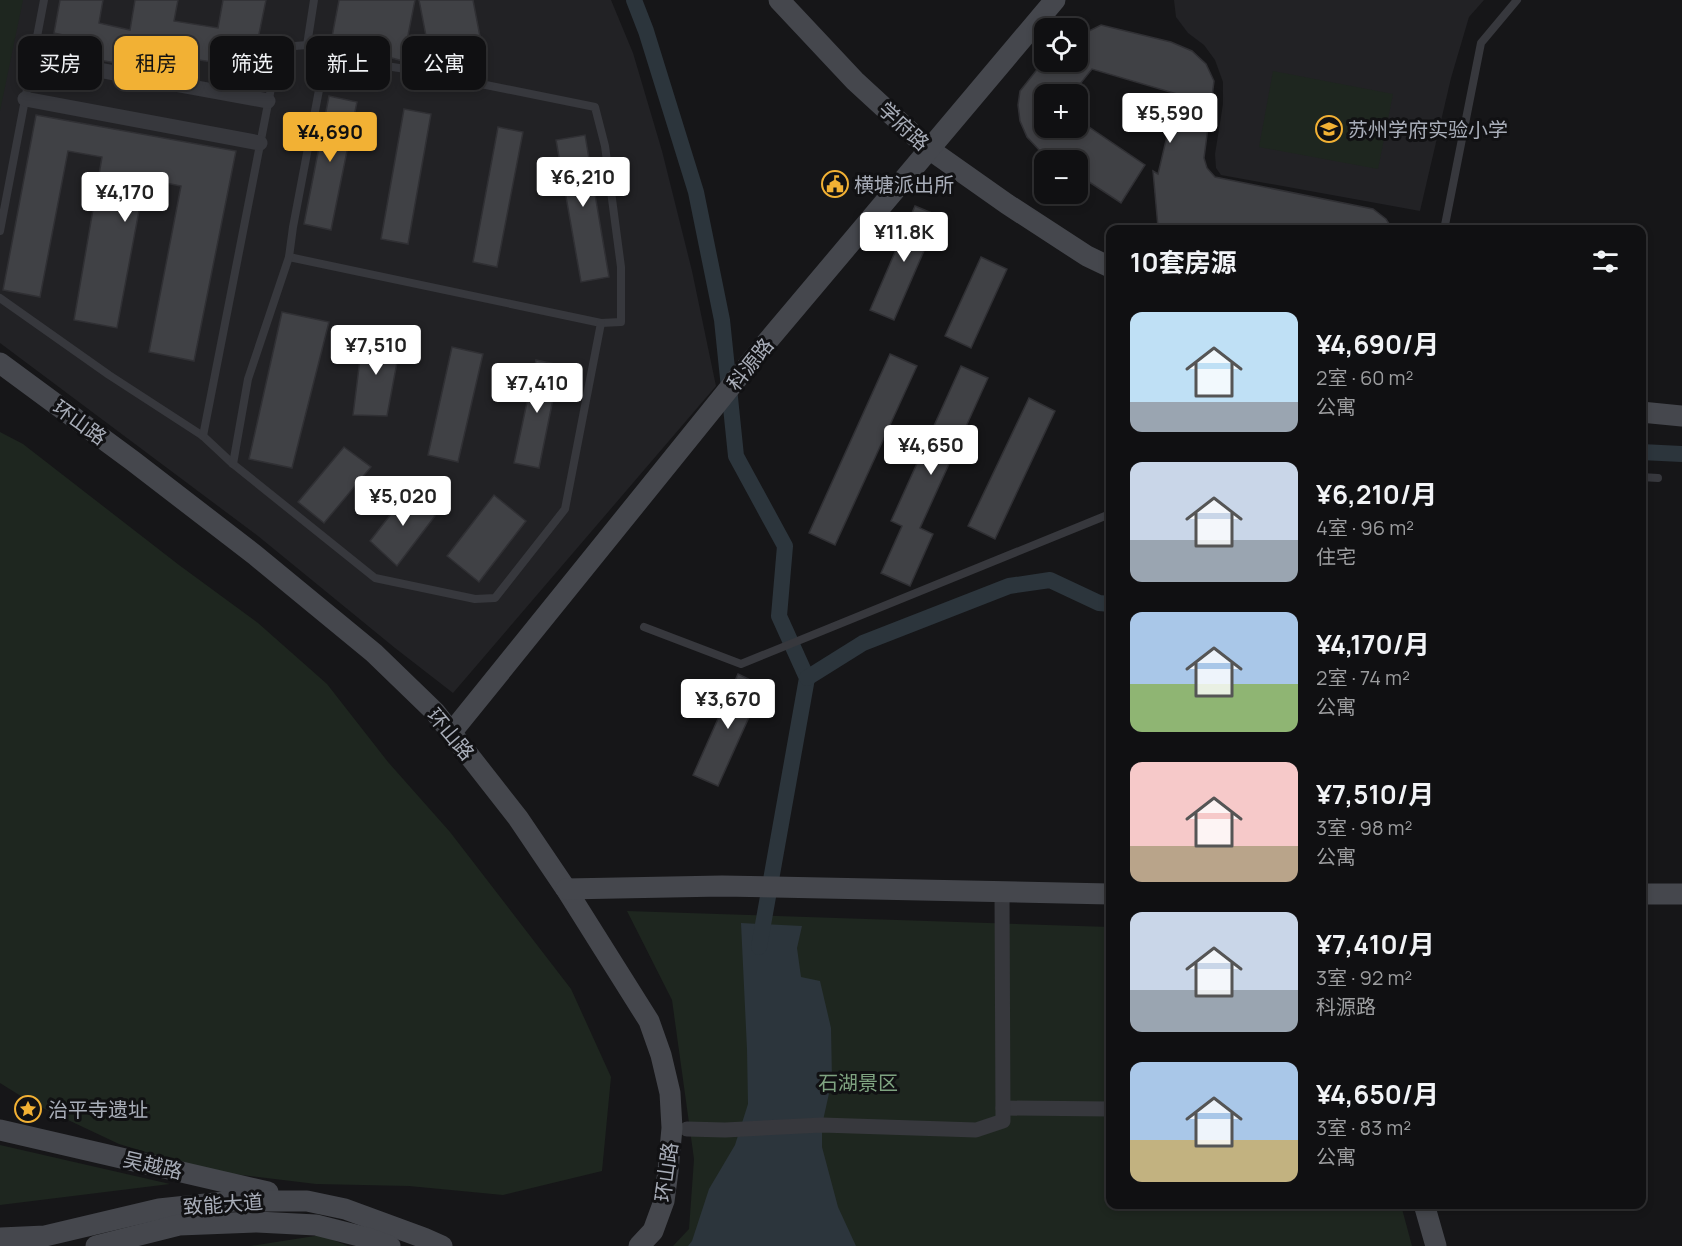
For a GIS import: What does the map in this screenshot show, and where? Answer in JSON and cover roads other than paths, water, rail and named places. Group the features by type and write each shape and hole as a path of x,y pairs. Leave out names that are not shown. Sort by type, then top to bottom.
{"street":[{"name":"学府路","path":"779,0 855,81 929,149 1007,204 1087,256 1106,265"},
{"name":"科源路","path":"451,733 761,349 1055,0"},
{"path":"102,71 268,101"},
{"path":"25,99 260,143"},
{"name":"环山路","path":"0,363 255,555 374,653 435,712 518,818 566,889 649,1021 661,1055 670,1093 672,1128 664,1202 653,1231 639,1246"},
{"path":"1646,412 1682,416"},
{"path":"566,889 722,886 1106,894"},
{"path":"687,1129 725,1130 822,1125 976,1130 1003,1121 1002,892"},
{"path":"1646,894 1682,894"},
{"path":"1003,1108 1106,1109"},
{"name":"吴越路","path":"0,1130 307,1201"},
{"name":"致能大道","path":"0,1238 45,1236 159,1209 234,1201 307,1201 345,1209 442,1246"},
{"path":"1425,1209 1436,1246"},
{"name":"致能大道","path":"96,1246 179,1225 257,1222 316,1225 390,1246"}],"lane":[{"path":"37,36 44,0"},
{"path":"308,36 314,0"},
{"path":"1445,225 1481,43 1517,0"},
{"path":"202,436 275,68 283,47 306,45"},
{"path":"289,257 601,323 621,322 621,267 605,146 595,107 390,67"},
{"path":"0,231 27,90"},
{"path":"233,464 248,379 289,257 319,90"},
{"path":"0,298 109,375 202,436 233,464 375,578 475,599 495,598 566,509 601,323"},
{"path":"1646,477 1658,478"},
{"path":"644,627 741,664 1106,516"}],"waterway":[{"path":"634,0 646,31 696,192 722,320 736,456 785,546 779,616 807,678 759,947"},
{"path":"1646,452 1682,454"},
{"path":"807,678 863,643 1009,586 1050,580 1099,603 1106,604"}],"place":[{"name":"苏州学府实验小学","path":"1329,129"},
{"name":"横塘派出所","path":"835,184"},
{"name":"治平寺遗址","path":"28,1109"}],"park label":[{"name":"石湖景区","path":"858,1082"}]}
